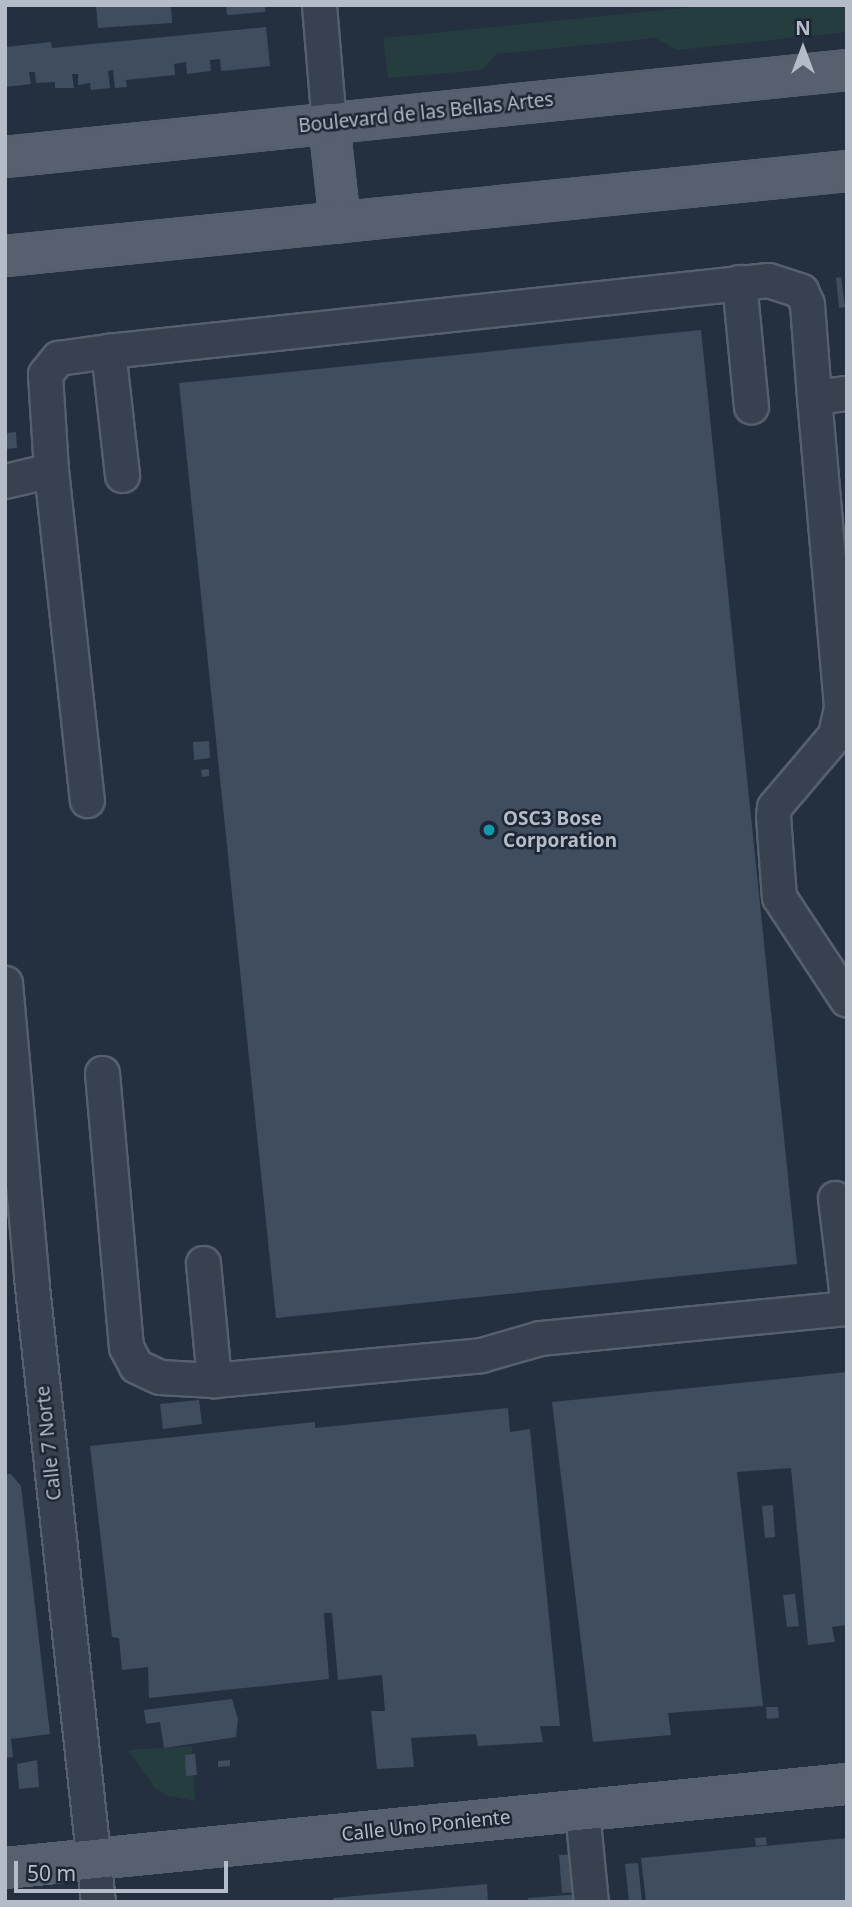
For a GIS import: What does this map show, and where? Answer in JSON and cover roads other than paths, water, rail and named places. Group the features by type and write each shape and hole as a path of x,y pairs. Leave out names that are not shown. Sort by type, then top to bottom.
{"main road":[{"name":"Boulevard de las Bellas Artes","path":"5,157 847,70"},
{"path":"329,123 340,222"},
{"path":"5,256 847,171"},
{"name":"Calle Uno Poniente","path":"5,1868 847,1784"}],"lane":[{"path":"319,5 329,123"},
{"path":"87,800 51,470 46,373 58,358 768,280 801,291 810,317 814,397 841,708 835,735 774,807 779,897 847,1000"},
{"path":"739,282 751,406"},
{"path":"108,351 122,475"},
{"path":"814,397 847,393"},
{"path":"5,481 51,470"},
{"name":"Calle 7 Norte","path":"5,984 18,1279 98,1902"},
{"path":"102,1073 126,1347 136,1366 160,1377 214,1380 481,1355 540,1338 847,1308"},
{"path":"835,1198 847,1299"},
{"path":"203,1263 214,1380"},
{"path":"582,1811 591,1902"}],"place":[{"name":"OSC3 Bose Corporation","path":"489,830"}]}
